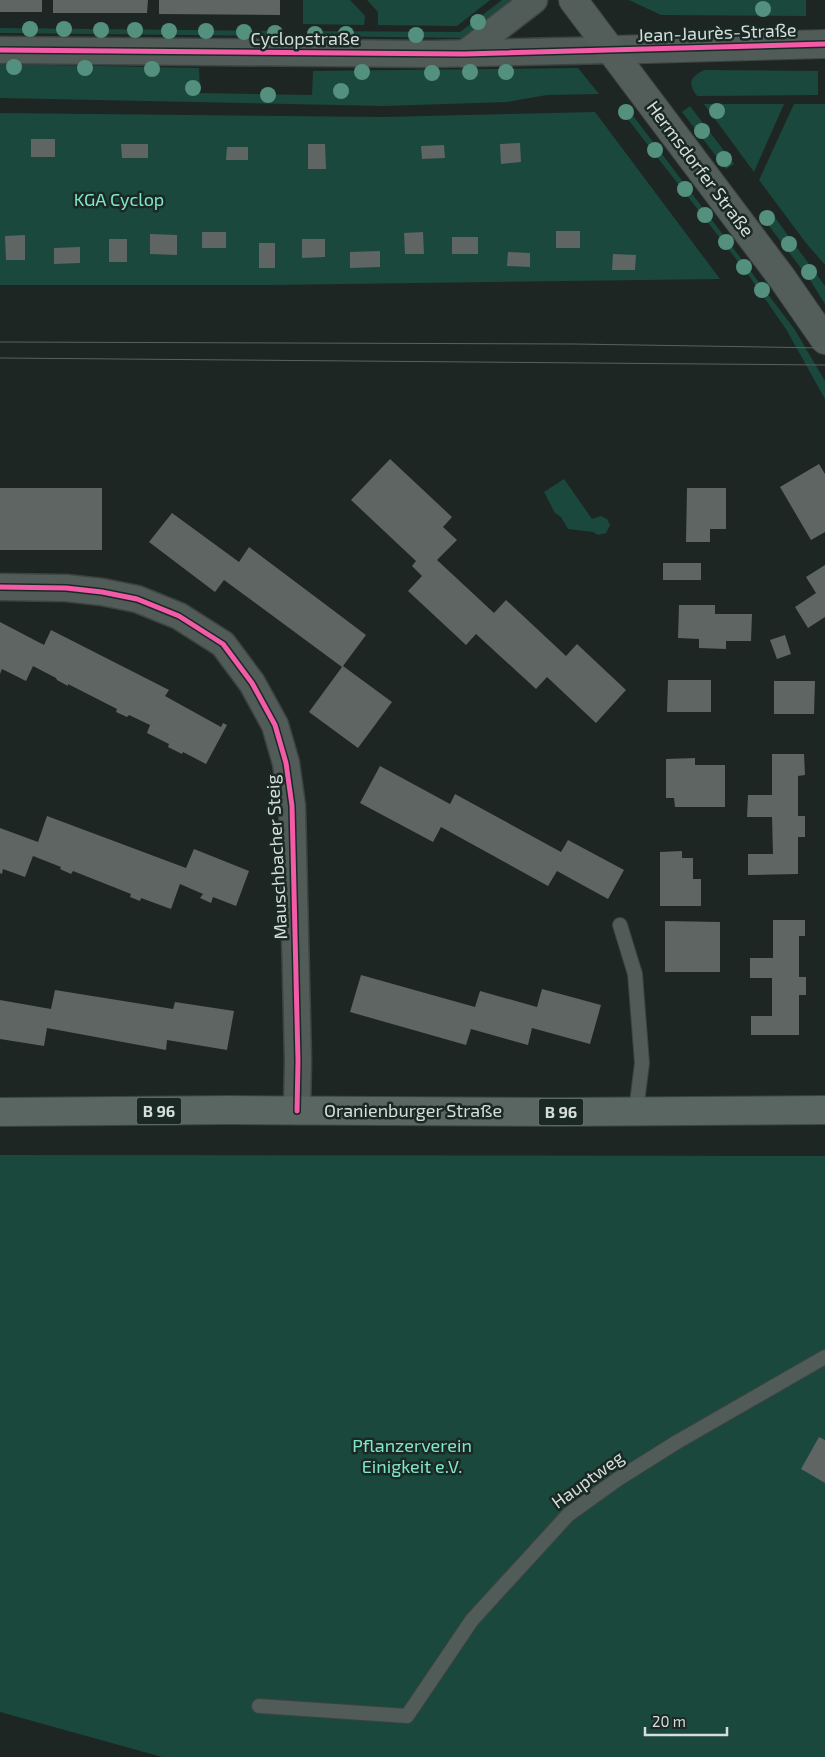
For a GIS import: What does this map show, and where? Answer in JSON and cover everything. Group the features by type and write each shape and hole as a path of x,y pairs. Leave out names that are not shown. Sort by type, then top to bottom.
{"main road":[{"name":"Hermsdorfer Straße","path":"573,0 782,278 825,340"},
{"name":"Oranienburger Straße","path":"0,1112 825,1110"}],"street":[{"path":"464,54 534,0"},
{"name":"Jean-Jaurès-Straße","path":"611,50 825,44"},
{"name":"Cyclopstraße","path":"0,50 464,54 611,50"},
{"name":"Mauschbacher Steig","path":"0,587 75,589 137,599 178,616 223,644 252,683 275,725 286,763 292,806 297,1111"}],"lane":[{"path":"620,925 635,974 636,984 642,1063 636,1111"},
{"name":"Hauptweg","path":"259,1706 407,1716 472,1620 568,1516 618,1479 825,1357"}],"green space":[{"path":"303,0 350,0 365,16 364,25 303,24"},
{"path":"367,0 490,0 457,26 378,25 378,12"},
{"path":"502,0 514,0 463,38 310,36 306,31 460,32"},
{"path":"629,0 806,0 806,16 661,15"},
{"path":"0,28 283,31 283,36 0,33"},
{"path":"0,64 199,68 200,93 312,95 313,71 578,68 599,94 547,95 507,102 384,106 0,98"},
{"path":"704,70 818,71 818,95 697,96 692,88 691,81"},
{"path":"704,104 784,104 754,172"},
{"path":"794,104 825,104 825,265 806,243 759,180"},
{"path":"625,105 795,330 825,381 825,399 786,329 747,273 620,109"},
{"path":"690,106 734,164 726,169 682,112"},
{"name":"KGA Cyclop","path":"595,112 720,279 270,285 0,285 0,113 384,117"},
{"path":"771,212 825,286 825,304 810,280 763,218"},
{"path":"564,479 592,519 601,516 607,519 610,525 606,533 598,535 593,532 568,529 561,517 555,513 544,492"},
{"name":"Pflanzerverein Einigkeit e.V.","path":"0,1155 825,1156 825,1757 162,1757 0,1712"}],"building":[{"path":"0,0 42,0 42,12 0,12"},
{"path":"53,0 148,0 147,13 53,13"},
{"path":"159,0 280,0 280,15 159,14"},
{"path":"31,139 55,139 55,157 31,157"},
{"path":"520,143 521,162 501,164 500,144"},
{"path":"121,144 148,144 148,158 122,158"},
{"path":"308,144 325,144 326,169 308,169"},
{"path":"444,145 445,158 422,159 421,146"},
{"path":"227,147 248,147 248,160 226,160"},
{"path":"556,231 580,231 580,248 556,248"},
{"path":"202,232 226,232 226,248 202,248"},
{"path":"423,232 424,254 405,254 404,233"},
{"path":"150,234 177,235 177,255 150,254"},
{"path":"25,235 25,260 6,260 5,236"},
{"path":"452,237 478,237 478,254 452,254"},
{"path":"109,239 127,239 127,262 109,262"},
{"path":"302,239 325,239 325,257 302,258"},
{"path":"259,243 275,243 275,268 259,268"},
{"path":"80,247 80,263 54,264 54,248"},
{"path":"380,251 380,267 350,268 350,252"},
{"path":"508,252 530,253 530,267 507,266"},
{"path":"613,254 636,255 635,270 612,270"},
{"path":"390,459 452,517 443,527 457,540 437,560 494,613 506,600 566,656 577,644 626,690 596,723 547,677 536,689 476,634 466,645 408,591 422,576 412,566 416,561 351,500"},
{"path":"819,464 825,474 825,532 811,540 780,487"},
{"path":"0,488 102,488 102,550 0,550"},
{"path":"687,488 726,488 726,529 710,529 710,542 686,542"},
{"path":"172,513 239,562 249,547 366,635 343,666 392,702 358,748 309,712 342,667 224,580 215,592 149,542"},
{"path":"663,563 701,563 701,580 663,580"},
{"path":"825,565 825,617 808,628 795,607 816,593 806,577"},
{"path":"679,605 715,605 715,614 752,614 751,641 726,641 726,649 699,648 699,639 678,638"},
{"path":"0,622 44,645 51,630 169,690 165,696 221,727 223,723 227,725 206,764 183,752 182,754 168,747 169,744 147,733 150,725 129,715 127,717 116,712 117,709 68,684 68,686 33,666 26,681 2,669 0,674"},
{"path":"785,635 791,654 777,659 770,640"},
{"path":"668,680 711,680 711,712 667,712"},
{"path":"774,681 815,681 814,714 774,714"},
{"path":"772,754 804,754 805,775 798,776 798,816 805,816 805,837 798,837 798,874 748,875 748,854 773,854 772,817 747,817 748,795 772,795"},
{"path":"695,758 695,765 725,765 725,807 675,807 674,798 666,798 666,759"},
{"path":"380,766 450,804 455,794 561,852 568,840 624,870 608,899 557,871 548,886 441,827 433,842 360,803"},
{"path":"47,816 186,868 194,849 249,871 236,906 213,897 211,903 200,898 203,894 180,884 171,909 141,898 140,901 130,897 131,894 73,871 71,874 60,869 61,867 33,856 25,877 3,869 2,874 0,873 0,828 38,842"},
{"path":"682,851 682,858 693,858 693,879 701,879 701,906 660,906 660,852"},
{"path":"773,920 805,920 805,936 799,936 799,977 806,977 806,995 799,995 799,1035 751,1035 751,1016 772,1016 772,978 750,978 750,958 773,958"},
{"path":"665,921 720,922 720,972 665,972"},
{"path":"361,975 475,1007 480,991 537,1007 542,989 601,1005 590,1044 532,1028 528,1045 471,1029 466,1045 350,1012"},
{"path":"55,990 173,1009 175,1002 234,1011 227,1050 167,1040 166,1050 47,1028 44,1046 0,1039 0,1000 51,1009"},
{"path":"819,1437 825,1440 825,1483 801,1469"}],"tram line":[{"path":"0,342 575,344 825,348"},
{"path":"0,358 825,365"}],"cycle path":[{"path":"0,50 464,54 825,44"},
{"path":"0,587 66,588 102,592 137,599 179,616 223,644 252,683 275,725 286,763 292,806 298,1061 297,1111"}]}
